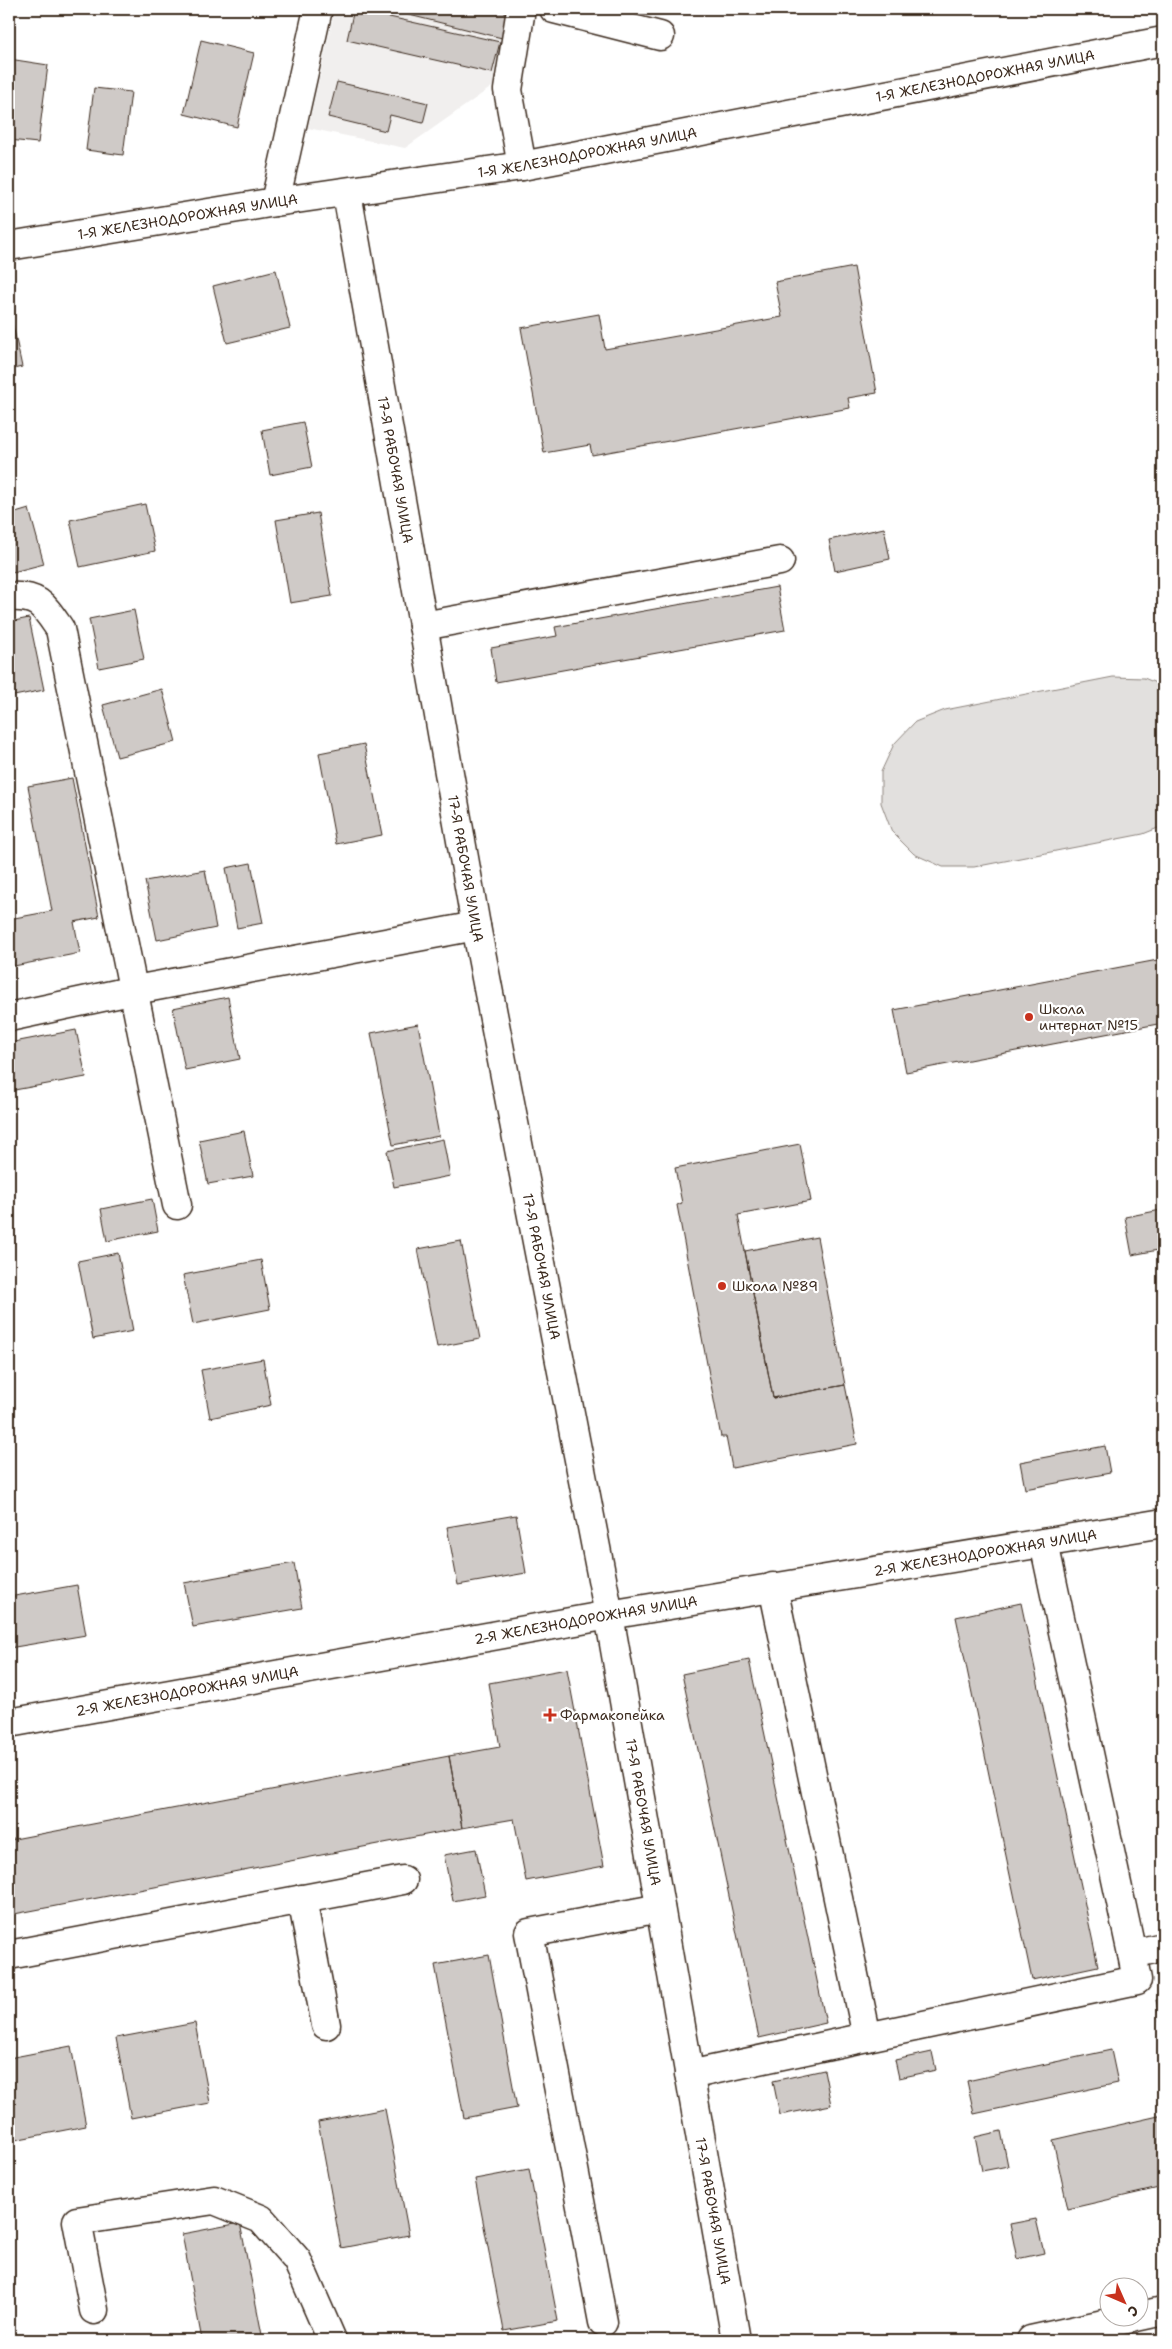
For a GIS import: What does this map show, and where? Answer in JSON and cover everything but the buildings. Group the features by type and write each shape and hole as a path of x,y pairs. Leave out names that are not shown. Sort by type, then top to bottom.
{"street":[{"path":"275,202 318,9"},
{"path":"521,9 508,90 522,166"},
{"path":"554,9 660,36"},
{"name":"1-Я ЖЕЛЕЗНОДОРОЖНАЯ УЛИЦА","path":"9,246 275,202 347,194 522,166 1163,41"},
{"name":"17-Я РАБОЧАЯ УЛИЦА","path":"347,194 476,926 609,1614 736,2340"},
{"path":"423,626 780,561"},
{"path":"9,597 26,596 45,606 60,629 135,990 177,1205"},
{"path":"9,1017 135,990 476,926"},
{"name":"2-Я ЖЕЛЕЗНОДОРОЖНАЯ УЛИЦА","path":"9,1723 609,1614 1163,1523"},
{"path":"690,2075 1137,1980 1044,1543"},
{"path":"773,1587 868,2037"},
{"path":"9,1955 403,1880"},
{"path":"302,1899 326,2025"},
{"path":"603,2322 529,1933 660,1908"},
{"path":"1132,1954 1163,1947"},
{"path":"94,2310 77,2221 214,2200 261,2219 297,2260 332,2340"},
{"path":"1031,2340 1163,2311"}],"shaded area":[{"path":"335,9 514,9 503,79 405,148 308,128"},
{"path":"1113,677 1144,678 1163,686 1163,826 1143,834 974,867 943,867 914,854 892,832 881,803 881,772 894,744 915,722 945,710"}],"place":[{"name":"Школа интернат №15","path":"1029,1017"},
{"name":"Школа №89","path":"722,1286"},
{"name":"Фармакопейка","path":"550,1715"}]}
